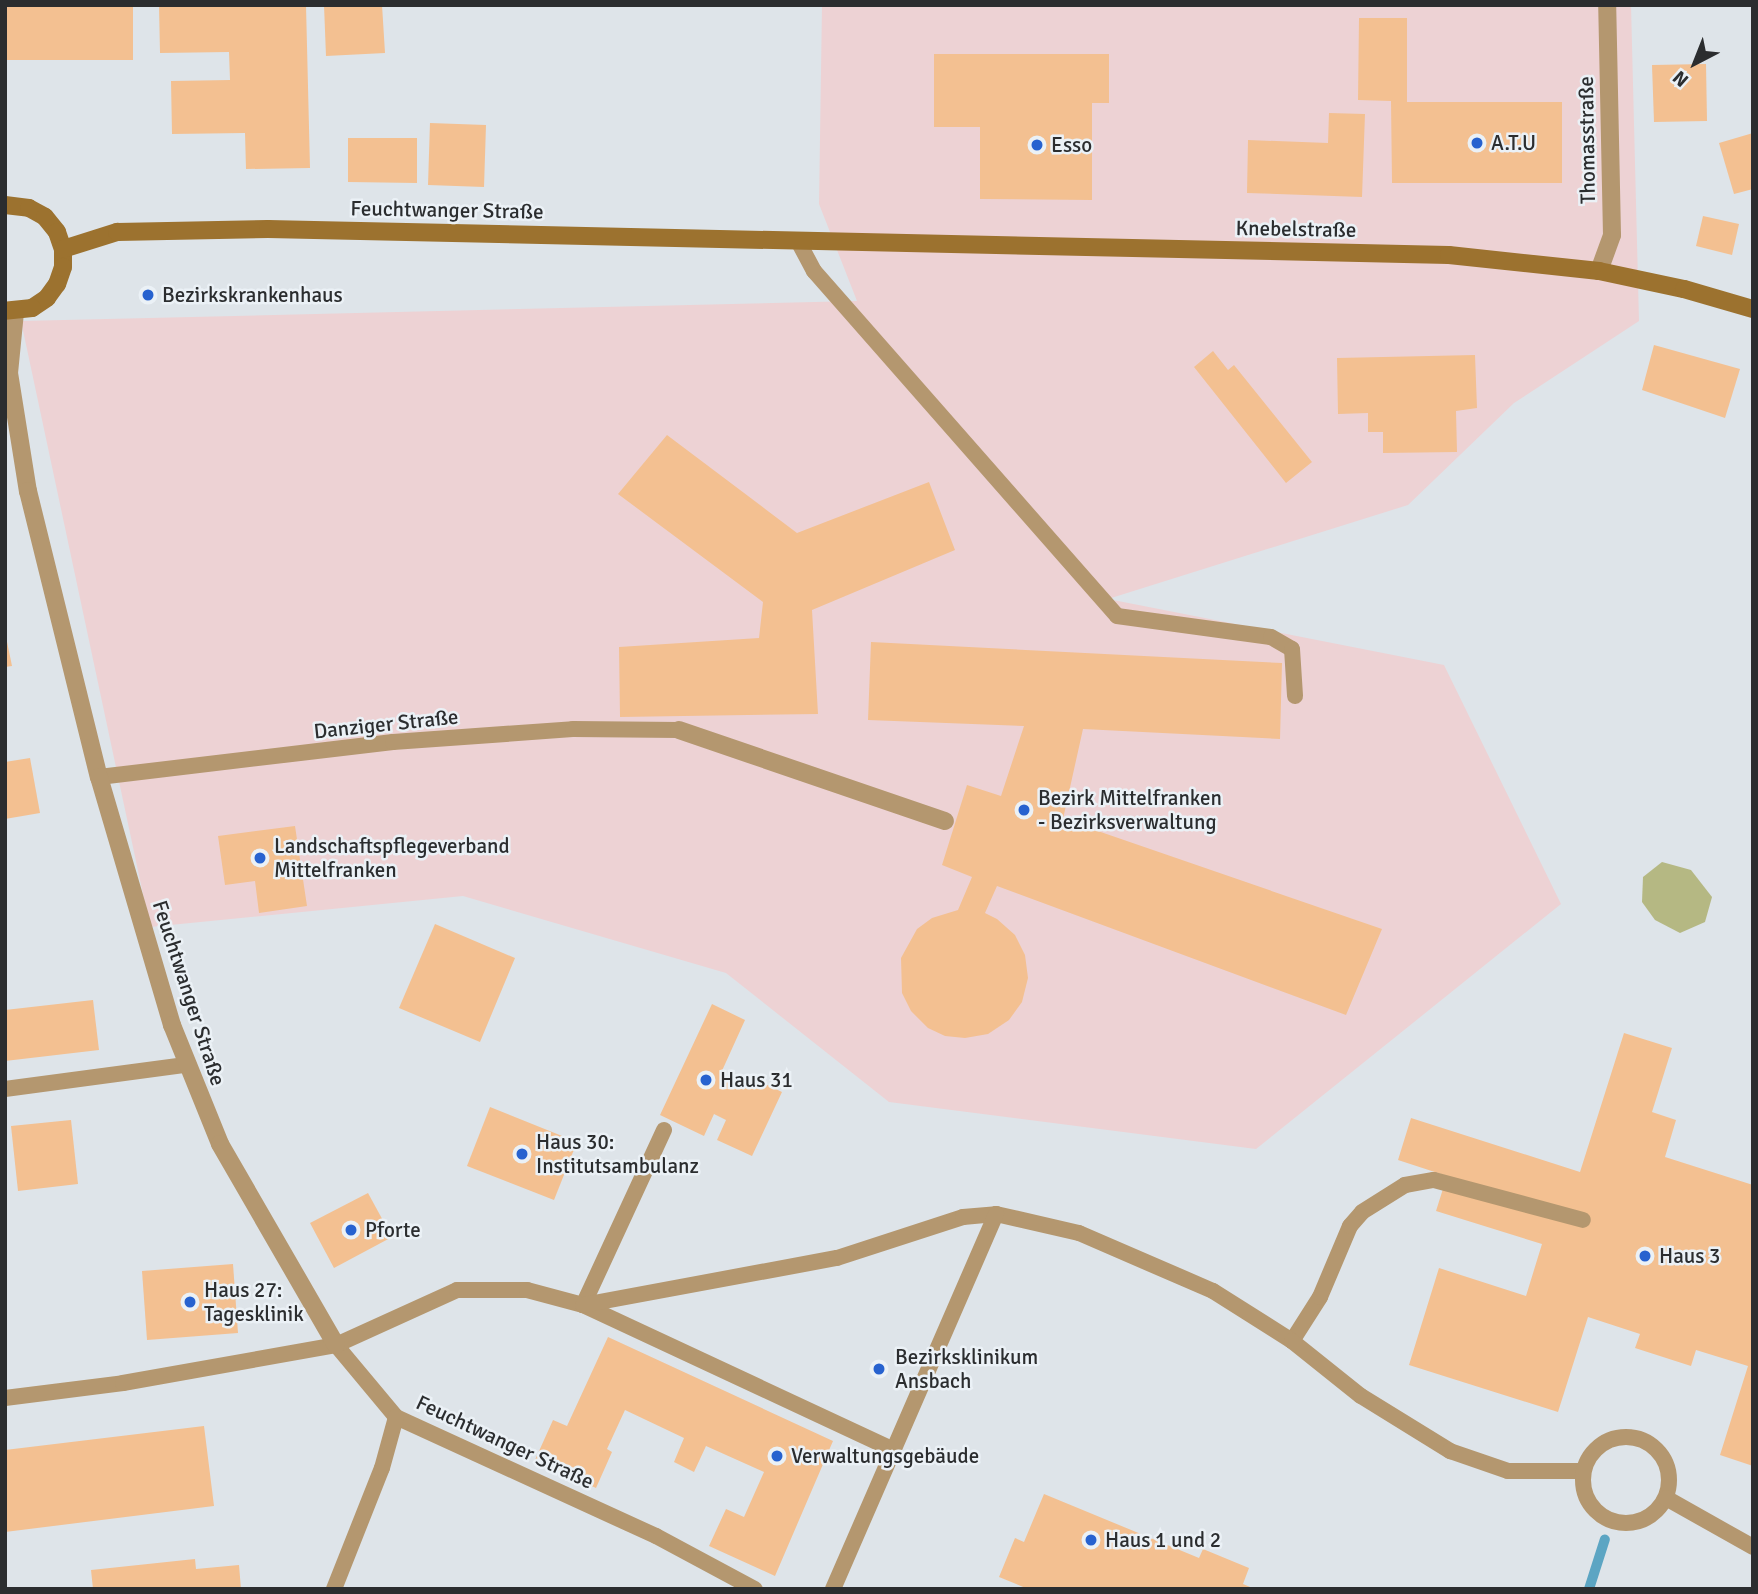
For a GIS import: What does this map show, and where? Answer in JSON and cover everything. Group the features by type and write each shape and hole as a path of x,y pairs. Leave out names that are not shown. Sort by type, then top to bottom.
{"main road":[{"path":"5,205 29,208 45,217 57,232 64,250 63,267 52,291 32,308 10,312"},
{"name":"Feuchtwanger Straße","path":"64,250 117,232 268,229 833,242"},
{"name":"Knebelstraße","path":"833,242 1449,255 1599,271 1684,289 1753,309"}],"street":[{"name":"Thomasstraße","path":"1599,271 1612,235 1607,5"},
{"name":"Feuchtwanger Straße","path":"10,312 9,373 28,491 99,777 185,1065 220,1144 336,1345"},
{"path":"679,730 945,821"}],"lane":[{"path":"798,241 814,271 1117,616 1271,637 1292,649 1295,696"},
{"name":"Danziger Straße","path":"99,777 393,742 573,729 679,730"},
{"path":"5,1089 185,1065"},
{"path":"583,1305 664,1130"},
{"path":"1292,1341 1320,1297 1350,1226 1362,1212 1405,1185 1434,1180 1583,1220"},
{"path":"583,1305 837,1258 963,1217 996,1214 1091,1239 1213,1291 1292,1341 1361,1396 1450,1451 1508,1471 1583,1471"},
{"path":"833,1589 996,1214"},
{"path":"5,1398 123,1383 336,1345 457,1290 527,1290 583,1305 894,1450"},
{"name":"Feuchtwanger Straße","path":"336,1345 396,1417 656,1536 755,1589"},
{"path":"334,1589 382,1468 396,1417"},
{"path":"1619,1437 1637,1438 1654,1447 1665,1462 1670,1480 1666,1498 1657,1511 1644,1520 1618,1524 1600,1516 1588,1501 1582,1486 1583,1471 1590,1455 1603,1443 1619,1437"},
{"path":"1666,1498 1753,1547"}],"shaded area":[{"path":"822,5 1631,5 1639,321 1514,403 1408,505 1108,599 1444,665 1561,904 1256,1149 889,1102 726,973 463,896 150,927 21,321 857,301 819,204"}],"green space":[{"path":"1662,862 1691,870 1712,897 1705,922 1680,933 1655,920 1642,902 1643,877"}],"building":[{"path":"5,5 133,5 133,60 5,60"},
{"path":"159,5 306,5 310,168 246,169 245,133 172,134 171,81 230,80 229,52 160,53"},
{"path":"324,5 382,5 385,53 326,56"},
{"name":"A.T.U","path":"1359,18 1407,18 1407,102 1562,102 1562,183 1392,183 1391,101 1358,100"},
{"path":"934,54 1109,54 1109,103 1092,103 1092,200 980,199 980,127 934,127"},
{"path":"1706,64 1707,121 1654,122 1652,65"},
{"path":"1329,113 1365,114 1362,197 1247,193 1248,140 1328,143"},
{"path":"430,123 486,125 484,187 428,185"},
{"path":"1753,133 1753,189 1734,194 1719,143"},
{"path":"348,138 417,138 417,183 348,182"},
{"path":"1703,216 1739,224 1732,255 1696,246"},
{"path":"1654,345 1740,369 1725,418 1642,390"},
{"path":"1213,351 1228,370 1234,365 1312,462 1286,483 1194,367"},
{"path":"1475,355 1477,408 1456,411 1457,452 1383,453 1383,432 1368,432 1368,413 1338,414 1337,358"},
{"path":"667,435 797,533 929,482 955,550 812,610 818,714 620,717 619,647 759,638 763,602 618,494"},
{"path":"5,632 12,666 5,667"},
{"path":"871,642 1282,663 1280,739 1083,729 1063,819 1382,929 1346,1015 997,886 985,913 997,919 1015,935 1025,955 1028,978 1022,1002 1009,1020 988,1034 965,1038 945,1036 928,1028 911,1011 902,993 901,958 917,929 932,918 958,910 972,877 942,865 967,785 1001,796 1024,726 868,720"},
{"path":"30,758 40,813 5,819 5,762"},
{"name":"Landschaftspflegeverband Mittelfranken","path":"295,826 307,906 259,913 255,881 225,885 218,836"},
{"path":"435,924 515,958 480,1042 399,1008"},
{"path":"93,1000 99,1050 5,1061 5,1010"},
{"name":"Haus 31","path":"712,1004 745,1020 721,1073 744,1084 748,1076 782,1092 752,1156 717,1140 726,1120 714,1114 704,1136 660,1115"},
{"name":"Haus 3","path":"1624,1033 1672,1048 1652,1112 1676,1120 1665,1157 1753,1185 1753,1466 1720,1455 1748,1366 1696,1350 1691,1366 1635,1348 1640,1334 1588,1317 1558,1412 1409,1365 1439,1268 1526,1296 1542,1244 1436,1211 1447,1176 1398,1160 1411,1118 1580,1172"},
{"name":"Haus 30: Institutsambulanz","path":"490,1107 577,1142 554,1200 467,1166"},
{"path":"71,1120 78,1184 18,1191 11,1126"},
{"name":"Pforte","path":"368,1193 392,1237 334,1268 310,1223"},
{"name":"Haus 27: Tagesklinik","path":"233,1264 238,1333 147,1340 142,1271"},
{"name":"Verwaltungsgebäude","path":"608,1337 833,1441 775,1576 709,1546 726,1509 744,1517 764,1472 706,1446 694,1472 674,1462 684,1438 625,1410 607,1449 612,1452 596,1488 535,1460 553,1420 567,1426"},
{"path":"204,1426 214,1506 5,1532 5,1450"},
{"name":"Haus 1 und 2","path":"1044,1494 1199,1558 1203,1549 1249,1568 1243,1584 1255,1589 1028,1589 999,1577 1015,1538 1024,1542"},
{"path":"195,1559 196,1569 239,1565 241,1589 93,1589 91,1570"}],"waterway":[{"path":"1589,1589 1605,1539"}],"place":[{"name":"A.T.U","path":"1477,143"},
{"name":"Esso","path":"1037,145"},
{"name":"Bezirkskrankenhaus","path":"148,295"},
{"name":"Bezirk Mittelfranken - Bezirksverwaltung","path":"1024,810"},
{"name":"Landschaftspflegeverband Mittelfranken","path":"260,858"},
{"name":"Haus 31","path":"706,1080"},
{"name":"Haus 30: Institutsambulanz","path":"522,1154"},
{"name":"Pforte","path":"351,1230"},
{"name":"Haus 3","path":"1645,1256"},
{"name":"Haus 27: Tagesklinik","path":"190,1302"},
{"name":"Bezirksklinikum Ansbach","path":"879,1369"},
{"name":"Verwaltungsgebäude","path":"777,1456"},
{"name":"Haus 1 und 2","path":"1091,1540"}]}
